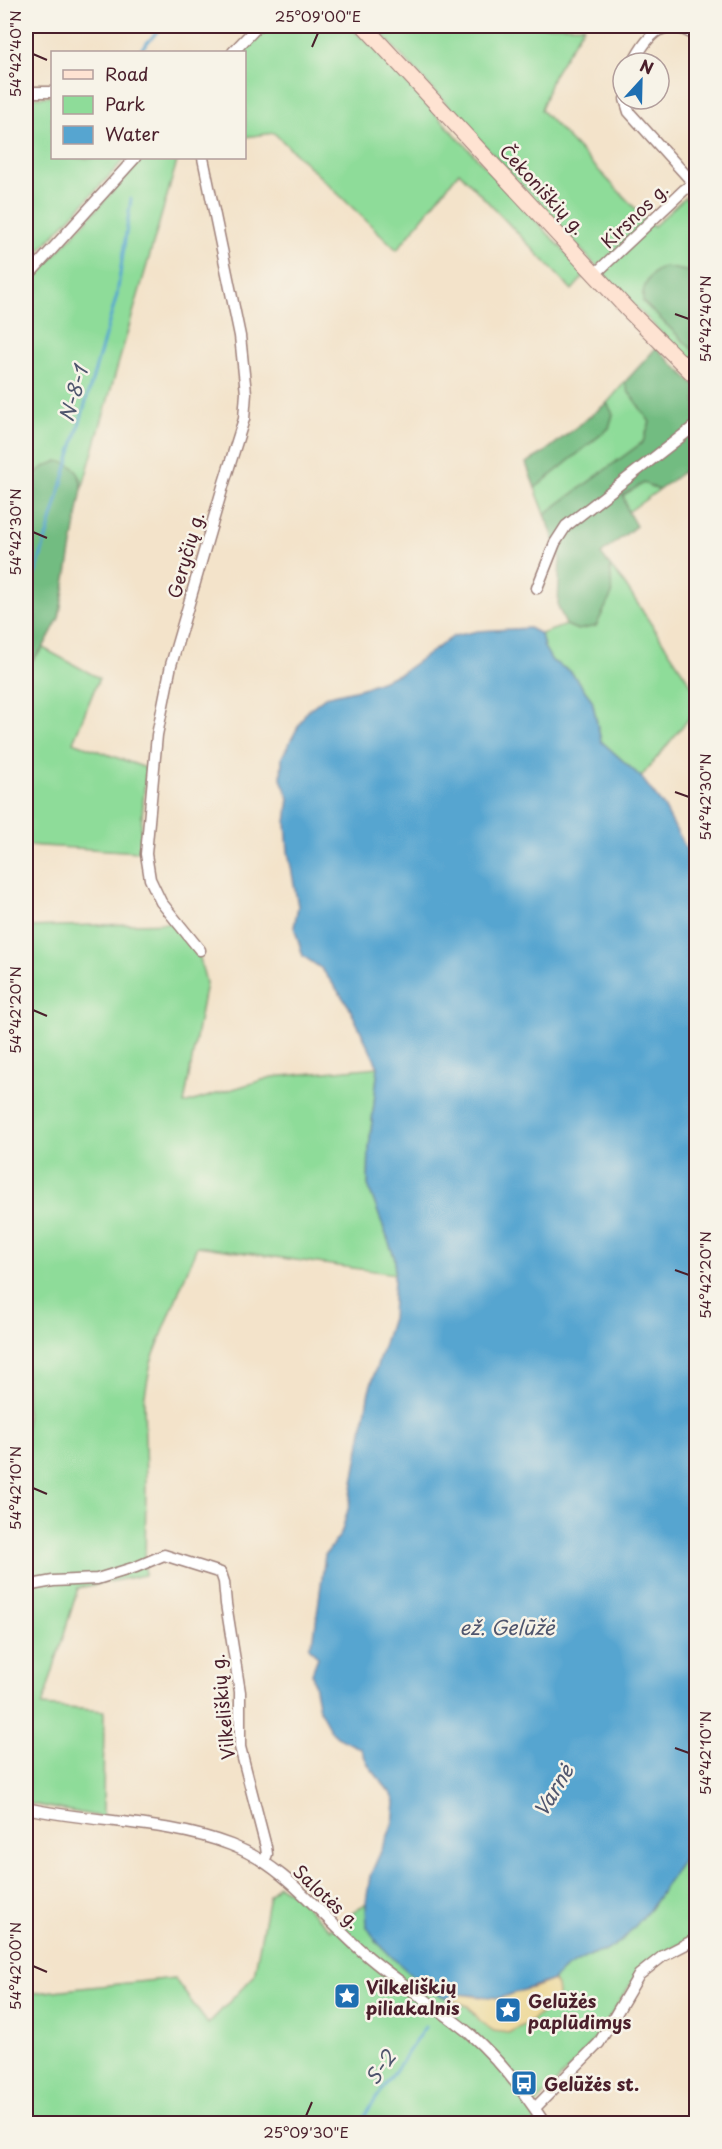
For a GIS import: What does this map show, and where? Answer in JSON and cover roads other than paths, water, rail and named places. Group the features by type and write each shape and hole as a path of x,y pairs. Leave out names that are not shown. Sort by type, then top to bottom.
{"main road":[{"name":"Čekoniškių g.","path":"364,26 595,274 696,377"}],"street":[{"path":"234,51 258,26"},
{"path":"641,51 650,36 658,30 674,26 696,36"},
{"path":"26,92 51,92"},
{"path":"629,111 695,183"},
{"path":"26,278 134,159"},
{"name":"Geryčių g.","path":"200,950 161,902 149,875 146,854 157,735 171,665 244,419 246,393 240,336 203,159"},
{"name":"Kirsnos g.","path":"595,274 684,190 695,183"},
{"path":"537,588 555,543 566,526 696,425"},
{"name":"Vilkeliškių g.","path":"26,1586 53,1581 97,1579 136,1567 164,1555 221,1573 240,1692 240,1747 266,1848 267,1854 264,1862"},
{"name":"Salotės g.","path":"26,1808 193,1834 233,1846 264,1862 302,1893 366,1955 488,2050 507,2070 545,2124"},
{"path":"535,2108 599,2043 639,1975 663,1956 696,1939"}],"water":[{"name":"ež. Gelūžė","path":"529,628 541,634 544,647 552,661 571,672 592,700 601,741 641,777 664,807 687,851 688,875 696,923 696,1840 650,1909 624,1939 606,1951 592,1954 566,1968 553,1980 500,1998 459,1994 446,1998 429,1990 397,1962 377,1942 367,1927 366,1903 370,1876 393,1824 395,1802 369,1766 361,1749 337,1737 331,1731 319,1709 312,1673 318,1657 309,1647 314,1637 325,1555 341,1534 349,1506 369,1391 392,1318 395,1259 368,1185 369,1148 378,1067 348,1005 322,969 303,956 294,927 298,906 288,851 286,823 289,798 281,779 282,757 306,712 325,697 363,688 401,673 454,636 478,631"}],"waterway":[{"name":"N-8-1","path":"142,48 163,26"},
{"name":"N-8-1","path":"26,593 37,569 117,295 131,199"},
{"name":"S-2","path":"359,2124 425,2027"}],"place":[{"name":"Vilkeliškių piliakalnis","path":"347,1996"},
{"name":"Gelūžės paplūdimys","path":"508,2010"},
{"name":"Gelūžės st.","path":"524,2083"}],"water label":[{"name":"Varnė","path":"553,1790"}]}
